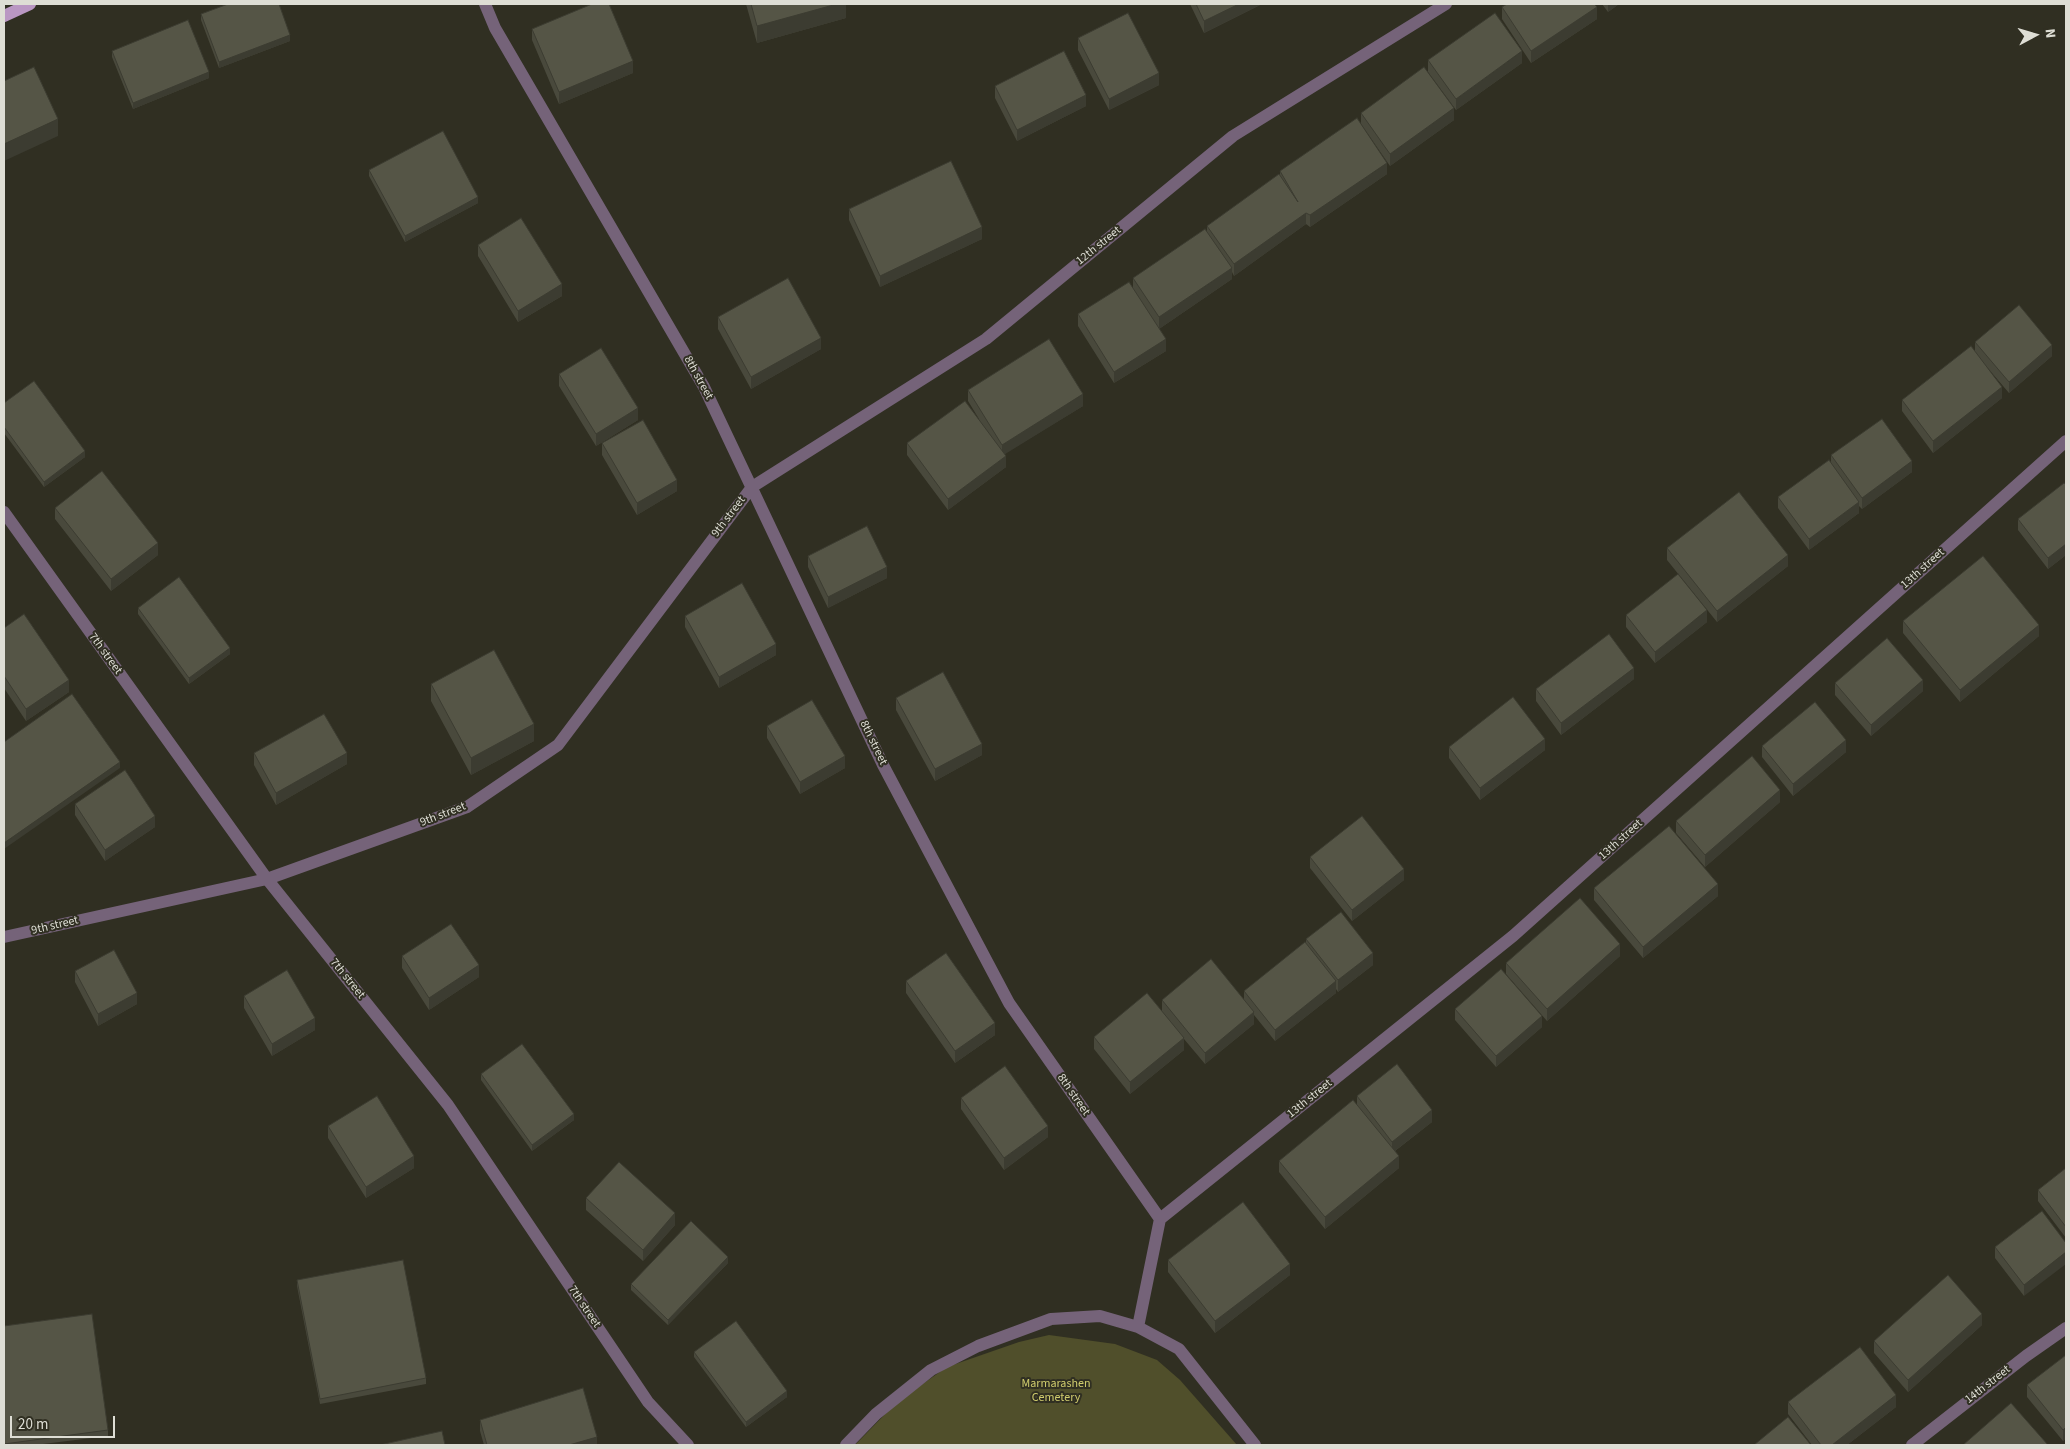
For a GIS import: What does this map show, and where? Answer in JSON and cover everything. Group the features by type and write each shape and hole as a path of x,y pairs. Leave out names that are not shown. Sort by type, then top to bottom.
{"main road":[{"path":"4,16 30,4"}],"street":[{"name":"8th street","path":"485,4 495,28 704,387 883,765 1008,1004 1160,1219"},
{"name":"12th street","path":"752,487 986,339 1233,136 1446,4"},
{"name":"13th street","path":"1160,1219 1513,936 2066,441"},
{"name":"9th street","path":"4,937 267,879 467,807 558,745 752,487"},
{"name":"7th street","path":"4,512 267,879 448,1105 648,1402 688,1445"},
{"path":"1138,1327 1160,1219"},
{"path":"846,1445 876,1414 931,1370 978,1346 1051,1319 1100,1316 1138,1327 1179,1348 1254,1445"},
{"name":"14th street","path":"1912,1445 2026,1356 2066,1328"}],"green space":[{"name":"Marmarashen Cemetery","path":"1049,1335 1115,1344 1157,1360 1180,1380 1237,1445 855,1445 897,1402 947,1367 1019,1342"}],"building":[{"path":"228,4 279,4 290,35 219,62 201,14"},
{"path":"592,4 609,4 633,61 559,92 532,29"},
{"path":"751,4 837,4 757,26"},
{"path":"1196,4 1239,4 1204,21"},
{"path":"1507,4 1594,4 1597,7 1531,51 1502,7"},
{"path":"1128,13 1159,73 1109,99 1078,38"},
{"path":"1495,13 1522,51 1456,99 1428,60"},
{"path":"188,20 209,72 133,103 112,51"},
{"path":"1064,51 1086,95 1017,130 995,86"},
{"path":"34,67 58,119 4,144 4,81"},
{"path":"1424,67 1454,108 1390,154 1361,113"},
{"path":"1357,118 1387,163 1310,215 1306,213 1234,264 1207,226 1279,174 1298,202 1280,171"},
{"path":"443,131 478,197 405,236 369,170"},
{"path":"951,161 982,227 880,276 849,209"},
{"path":"521,218 562,284 518,311 478,245"},
{"path":"1205,229 1232,268 1159,317 1133,278"},
{"path":"788,278 821,338 751,377 718,317"},
{"path":"1129,282 1166,339 1114,372 1078,314"},
{"path":"2019,305 2052,345 2009,382 1975,342"},
{"path":"1049,339 1083,394 1002,445 968,390"},
{"path":"1971,346 2002,387 1933,441 1902,400"},
{"path":"601,348 638,408 596,434 559,374"},
{"path":"34,381 85,451 44,482 4,427 4,403"},
{"path":"965,401 1006,456 948,499 907,443"},
{"path":"1882,419 1912,461 1862,498 1831,455"},
{"path":"643,420 677,480 637,503 602,443"},
{"path":"1829,460 1859,502 1809,539 1778,497"},
{"path":"102,471 158,543 111,579 55,508"},
{"path":"2064,483 2066,485 2066,544 2048,558 2018,519"},
{"path":"1739,492 1788,555 1717,611 1667,548"},
{"path":"867,526 887,567 828,597 808,556"},
{"path":"1983,556 2039,625 1960,690 1903,621"},
{"path":"1678,574 1707,610 1655,652 1626,615"},
{"path":"179,577 230,648 189,678 138,608"},
{"path":"742,583 776,644 719,677 685,616"},
{"path":"24,614 69,680 26,709 4,676 4,628"},
{"path":"1609,634 1634,668 1561,723 1536,689"},
{"path":"1887,638 1923,680 1871,725 1835,683"},
{"path":"494,650 534,724 471,758 431,684"},
{"path":"943,672 982,744 935,769 896,698"},
{"path":"72,694 120,762 4,843 4,742"},
{"path":"1513,697 1545,739 1480,788 1449,747"},
{"path":"812,700 845,756 800,782 767,726"},
{"path":"1815,702 1846,740 1793,784 1762,746"},
{"path":"324,714 347,753 276,793 254,753"},
{"path":"1752,756 1780,790 1705,855 1676,821"},
{"path":"125,770 155,816 105,850 75,804"},
{"path":"1362,816 1404,869 1352,910 1310,857"},
{"path":"1669,826 1718,884 1643,947 1594,888"},
{"path":"1580,898 1620,944 1547,1009 1506,963"},
{"path":"1341,912 1373,953 1338,980 1306,939"},
{"path":"451,924 479,965 429,998 402,956"},
{"path":"1305,942 1336,981 1275,1030 1244,991"},
{"path":"114,950 137,993 98,1014 75,971"},
{"path":"946,953 995,1023 955,1051 906,981"},
{"path":"1211,959 1254,1012 1205,1053 1162,1000"},
{"path":"1501,969 1542,1016 1496,1056 1455,1009"},
{"path":"287,970 315,1018 272,1044 244,996"},
{"path":"1147,993 1184,1038 1130,1082 1094,1037"},
{"path":"522,1044 574,1114 532,1145 481,1074"},
{"path":"1397,1064 1432,1110 1392,1142 1357,1096"},
{"path":"1005,1066 1048,1126 1004,1158 961,1098"},
{"path":"377,1096 414,1156 366,1187 328,1126"},
{"path":"1353,1100 1399,1156 1325,1217 1279,1161"},
{"path":"619,1162 675,1213 643,1250 586,1198"},
{"path":"2066,1168 2066,1227 2038,1190"},
{"path":"1243,1202 1290,1264 1215,1321 1168,1260"},
{"path":"2042,1211 2066,1243 2066,1252 2024,1285 1995,1247"},
{"path":"691,1221 728,1257 668,1320 631,1284"},
{"path":"403,1260 426,1378 320,1399 297,1280"},
{"path":"1948,1275 1982,1314 1908,1380 1874,1341"},
{"path":"92,1314 108,1430 4,1444 4,1326"},
{"path":"736,1321 787,1391 746,1422 694,1352"},
{"path":"1860,1347 1896,1395 1832,1445 1821,1445 1788,1402"},
{"path":"2066,1355 2066,1427 2063,1430 2027,1385"},
{"path":"583,1388 597,1437 569,1445 487,1445 480,1420"},
{"path":"2011,1403 2048,1445 1963,1445"},
{"path":"1788,1417 1811,1445 1754,1445"},
{"path":"442,1431 445,1445 380,1445"}]}
